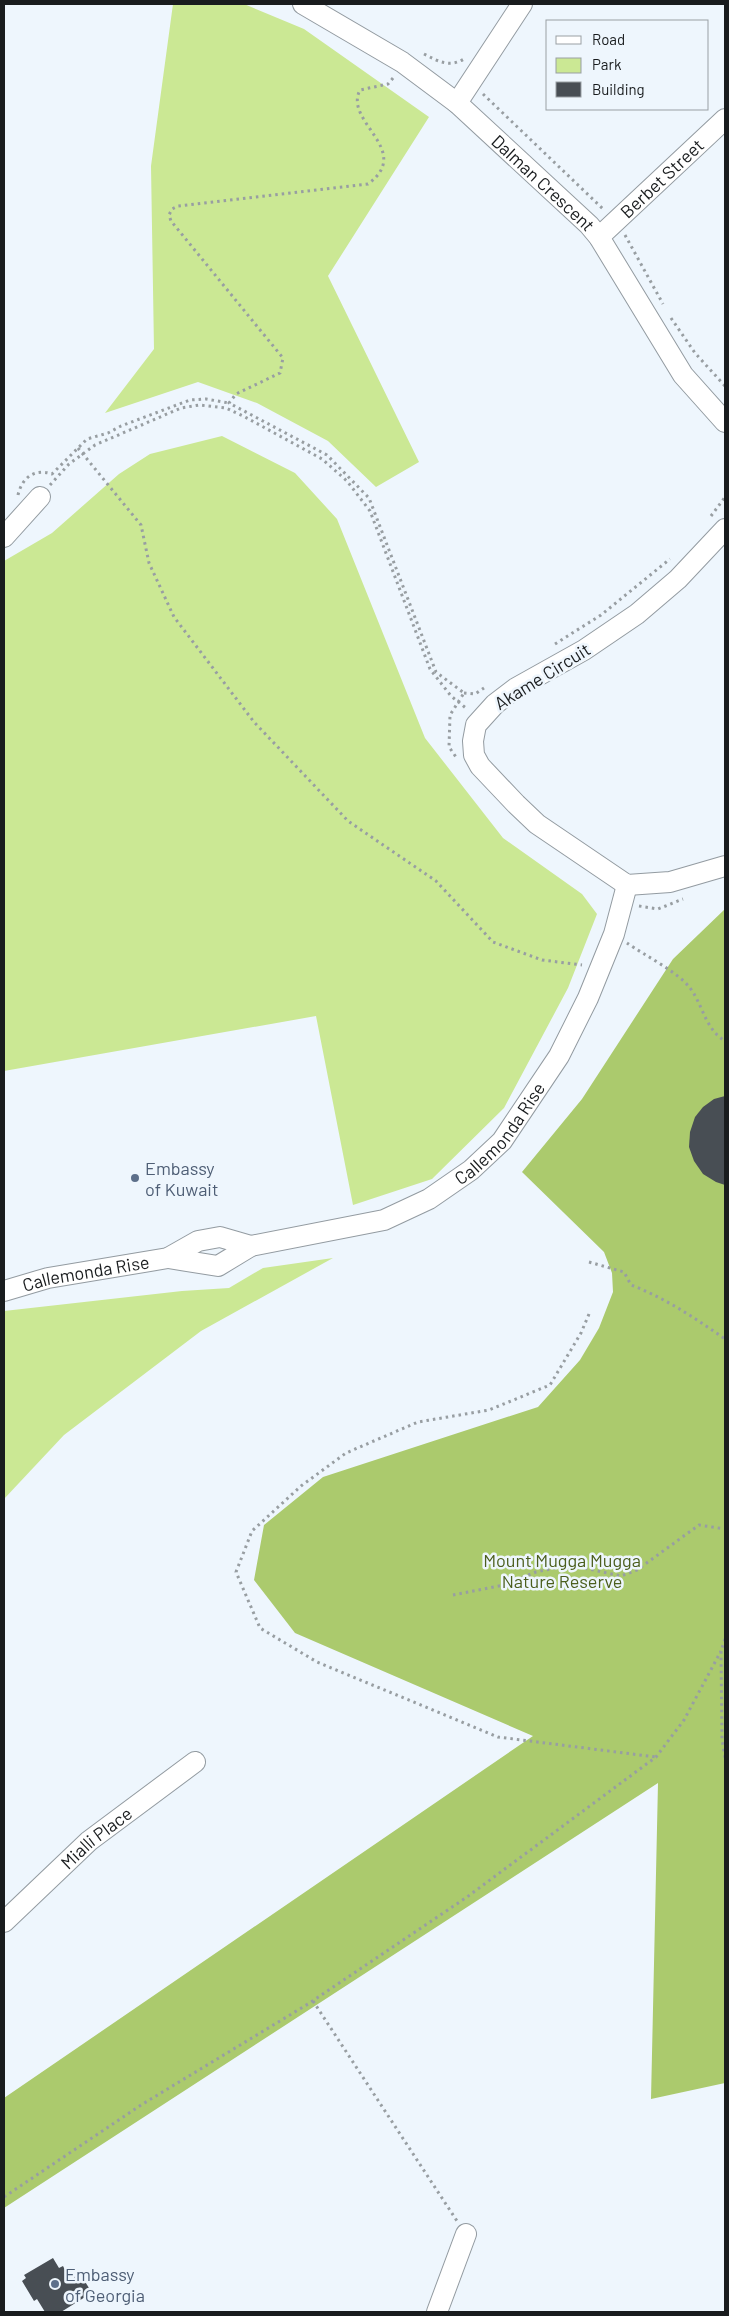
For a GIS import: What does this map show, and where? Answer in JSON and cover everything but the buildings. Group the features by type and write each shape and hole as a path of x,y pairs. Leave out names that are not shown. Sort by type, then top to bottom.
{"street":[{"name":"Dalman Crescent","path":"304,4 402,62 457,103 589,225 599,237 683,375 725,422"},
{"path":"457,103 522,4"},
{"name":"Berbet Street","path":"599,237 725,119"},
{"path":"4,537 40,497"},
{"name":"Akame Circuit","path":"631,902 537,824 480,766 474,755 472,741 476,724 495,704 516,688 584,650 637,614 678,579 717,524"},
{"path":"631,902 670,882 725,866"},
{"name":"Callemonda Rise","path":"4,1291 48,1278 168,1258 218,1266 251,1246 384,1220 429,1199 471,1170 502,1141 538,1089 559,1056 602,967 623,940 631,902"},
{"name":"Callemonda Rise","path":"168,1258 198,1241 220,1237 251,1246"},
{"name":"Mialli Place","path":"4,1922 89,1840 195,1762"},
{"path":"438,2312 466,2234"}],"path":[{"path":"229,403 236,394 280,373 283,358 172,221 169,215 172,209 178,206 368,184 379,176 384,164 383,152 358,105 357,96 360,90 388,84 412,48 442,63 455,64 470,54"},
{"path":"16,501 20,487 27,477 38,472 52,474 87,439 108,433 121,426 190,400 206,399 229,403 327,455 369,498 436,672 464,693 475,694 491,684"},
{"path":"40,497 69,464 95,446 122,432 181,408 199,405 226,408 322,459 347,481 370,511 430,669 458,702 480,720"},
{"path":"78,448 141,525 149,563 174,617 254,722 348,821 436,882 493,942 542,960 602,967"},
{"path":"717,524 725,497"},
{"path":"547,649 601,615 674,556"},
{"path":"460,762 449,747 450,715 464,693"},
{"path":"631,902 658,909 692,895"},
{"path":"623,940 679,977 689,986 710,1027 718,1037 725,1041"},
{"path":"589,1262 624,1272 630,1285 654,1294 703,1323 725,1339"},
{"path":"589,1314 581,1333 550,1385 489,1410 418,1422 346,1453 301,1486 252,1531 236,1572 260,1628 317,1662 498,1736 656,1757"},
{"path":"453,1595 504,1585 536,1572 570,1565 621,1576 637,1570 699,1525 725,1529"},
{"path":"4,2197 141,2104 313,2001 467,1897 656,1757 684,1720 721,1651 725,1639"},
{"path":"721,1651 722,1738 725,1758"},
{"path":"313,2001 466,2234"}],"green space":[{"path":"173,4 244,4 304,29 429,117 328,276 419,462 376,487 328,441 257,403 198,382 105,413 154,349 151,166"},
{"path":"222,436 295,473 337,519 425,738 503,838 582,894 597,914 568,988 504,1108 432,1179 353,1205 316,1016 4,1071 4,561 52,533 119,474 150,454"},
{"name":"Mount Mugga Mugga Nature Reserve","path":"725,909 725,2083 651,2099 658,1783 4,2208 4,2098 533,1736 295,1633 254,1580 264,1525 323,1477 538,1407 580,1360 599,1328 613,1292 612,1273 604,1252 522,1172 582,1099 673,959"},
{"path":"333,1258 201,1331 64,1435 4,1499 4,1311 182,1291 229,1288 263,1268"}],"place":[{"name":"Embassy of Kuwait","path":"135,1178"},
{"name":"Embassy of Georgia","path":"55,2284"}]}
